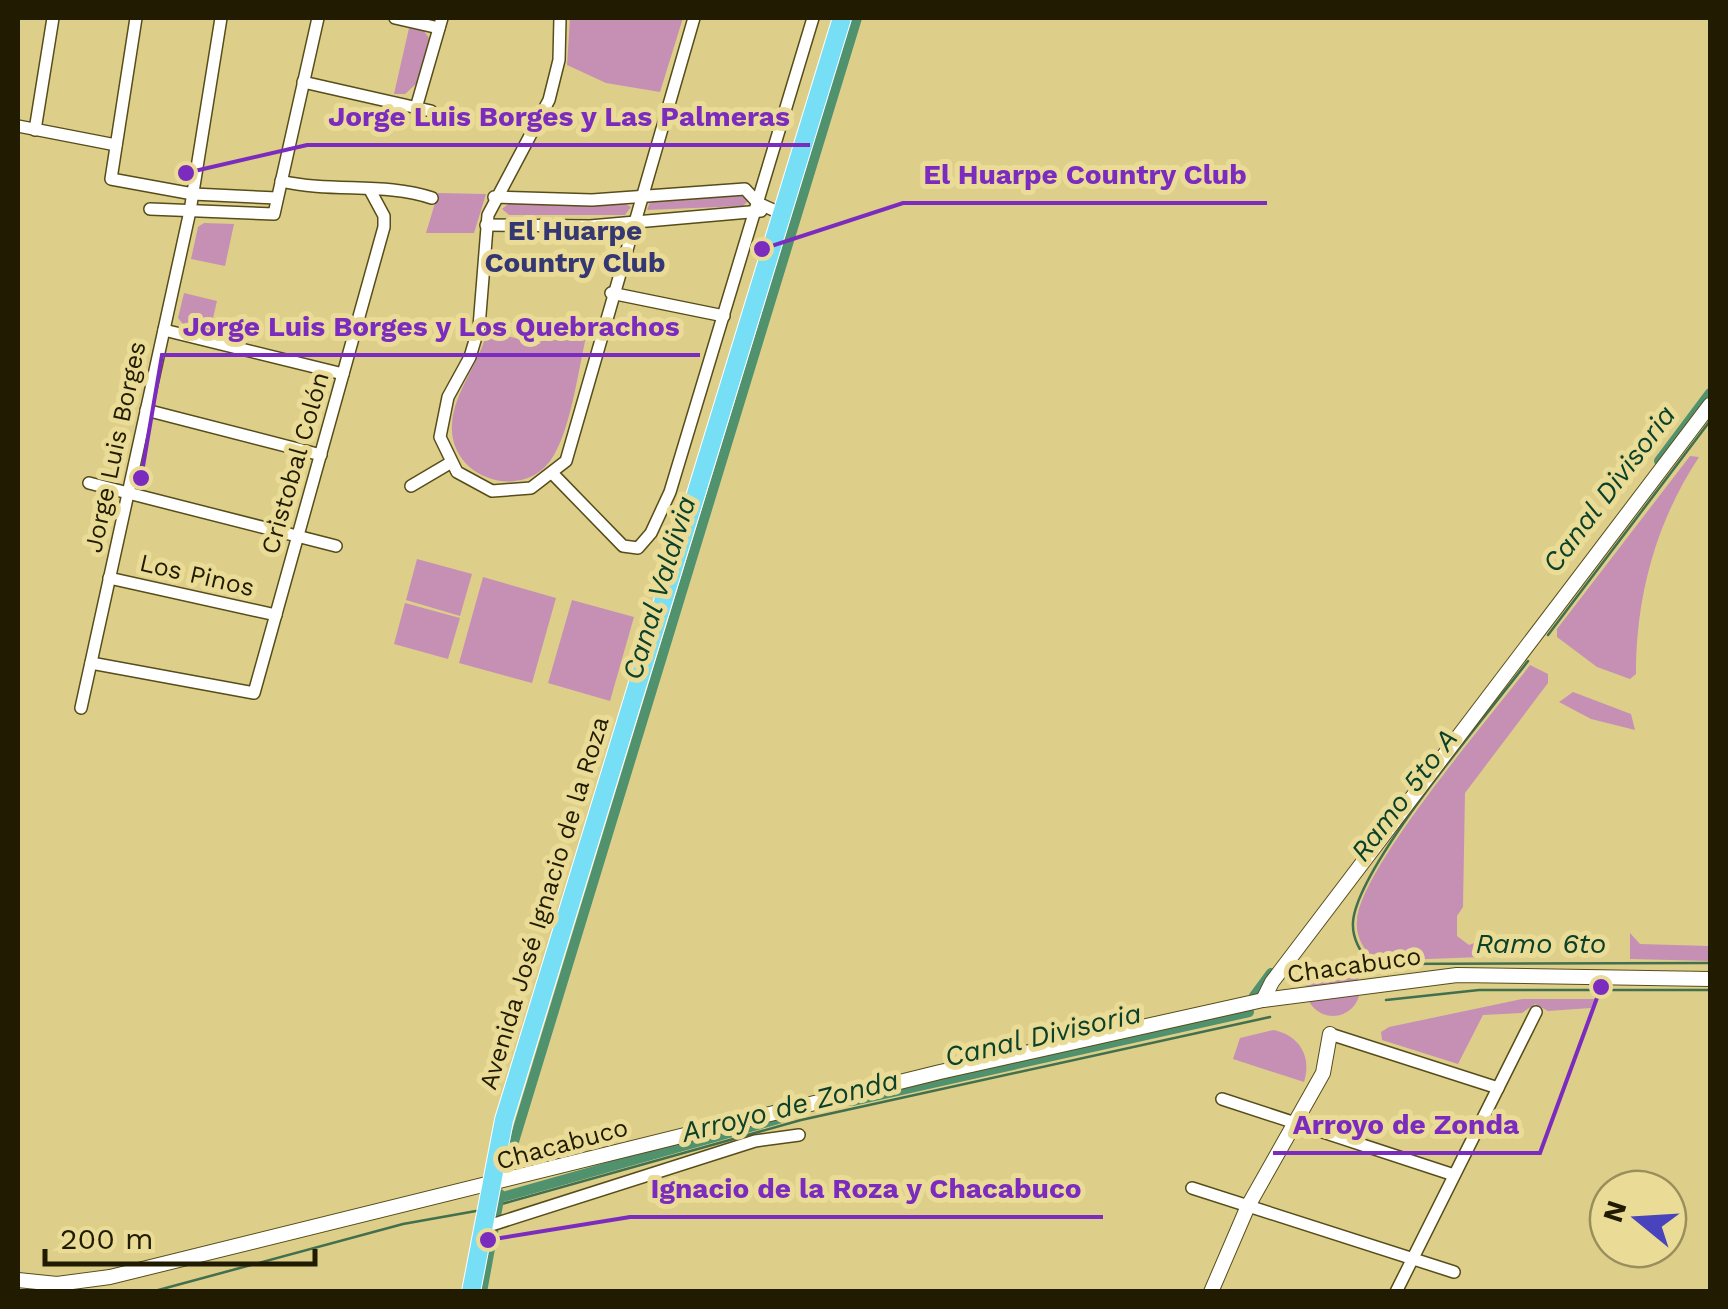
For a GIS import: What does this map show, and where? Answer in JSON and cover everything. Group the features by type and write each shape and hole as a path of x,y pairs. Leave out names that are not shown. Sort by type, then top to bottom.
{"main road":[{"name":"Avenida José Ignacio de la Roza","path":"471,1292 490,1225 489,1186 504,1120 776,212 842,18"}],"street":[{"path":"35,130 52,18"},
{"path":"136,18 111,179 193,194 278,198"},
{"name":"Jorge Luis Borges","path":"81,708 190,210 222,18"},
{"path":"150,209 274,214 318,18"},
{"path":"395,18 440,23 416,108"},
{"path":"560,18 558,60 549,100 524,153 494,197 486,225 476,341 441,416 440,438 450,463 474,485 500,492 532,488 553,474 572,448 638,197 694,18"},
{"path":"553,474 623,546 632,549 644,543 670,492 814,18"},
{"path":"303,82 431,112"},
{"path":"18,126 116,144"},
{"path":"281,180 330,190 407,190 432,198"},
{"name":"Cristobal Colón","path":"90,664 254,693 385,223 370,190"},
{"path":"494,197 638,197 745,190 756,207"},
{"path":"486,225 590,226 756,207 776,212"},
{"path":"611,293 724,316"},
{"path":"164,330 343,374"},
{"path":"1263,1000 1272,982 1710,405"},
{"path":"146,410 320,455"},
{"path":"411,486 450,463"},
{"path":"89,483 336,546"},
{"name":"Los Pinos","path":"109,578 276,615"},
{"name":"Chacabuco","path":"18,1280 56,1284 110,1277 940,1072 1263,1000 1457,976 1710,979"},
{"path":"1396,1292 1536,1012"},
{"path":"1212,1292 1248,1206 1323,1073 1330,1034 1498,1088"},
{"path":"1222,1099 1454,1175"},
{"path":"490,1225 755,1141 798,1135"},
{"path":"1192,1188 1454,1272"}],"shaded area":[{"path":"570,18 683,18 660,92 606,83 567,65"},
{"path":"409,28 424,31 429,38 417,83 405,94 394,94"},
{"path":"438,193 486,194 474,233 426,233"},
{"path":"742,195 749,200 743,206 647,210 650,202"},
{"path":"508,204 631,207 625,215 509,215 502,209"},
{"path":"204,223 234,224 225,266 191,259 198,227"},
{"path":"184,293 217,301 210,331 183,324 178,318"},
{"path":"545,318 588,328 566,427 554,455 541,470 526,479 491,479 462,459 454,443 452,424 457,400 487,331 540,344"},
{"path":"1690,456 1699,457 1671,507 1651,561 1640,616 1636,674 1630,679 1597,667 1557,637 1557,629"},
{"path":"417,559 472,574 460,616 406,600"},
{"path":"483,577 556,598 532,683 459,663"},
{"path":"572,600 634,617 610,701 548,683"},
{"path":"405,603 460,618 448,659 394,644"},
{"path":"1530,665 1548,674 1548,683 1465,793 1463,907 1457,916 1457,936 1469,945 1482,940 1482,957 1375,961 1357,932 1357,920 1380,865 1403,829"},
{"path":"1573,692 1631,714 1635,730 1591,719 1559,702"},
{"path":"1630,933 1640,944 1710,946 1710,961 1630,959"},
{"path":"1333,962 1352,970 1360,989 1352,1008 1333,1016 1314,1008 1306,989 1314,970"},
{"path":"1522,999 1595,999 1591,1008 1548,1011 1535,1004 1522,1013 1483,1015 1458,1064 1382,1040 1381,1032 1389,1027"},
{"path":"1273,1030 1290,1037 1301,1048 1306,1064 1304,1082 1233,1059 1240,1038"}],"waterway":[{"name":"Canal Valdivia","path":"505,1171 857,18"},
{"name":"Canal Divisoria","path":"1659,461 1710,393"},
{"name":"Ramo 5to A","path":"1548,635 1710,421"},
{"name":"Ramo 5to A","path":"1528,661 1427,790 1377,865 1360,897 1353,922 1360,950 1371,964 1710,963"},
{"name":"Canal Divisoria","path":"1254,996 1271,973"},
{"name":"Arroyo de Zonda","path":"1386,1000 1479,990 1710,990"},
{"name":"Canal Divisoria","path":"852,1101 1249,1012"},
{"name":"Arroyo de Zonda","path":"498,1205 801,1120 1270,1017"},
{"name":"Canal Divisoria","path":"499,1198 782,1118"},
{"name":"Canal Valdivia","path":"482,1292 500,1194"},
{"name":"Arroyo de Zonda","path":"151,1292 403,1224 476,1211"}],"place":[{"name":"Jorge Luis Borges y Las Palmeras","path":"186,173"},
{"name":"El Huarpe Country Club","path":"762,249"},
{"name":"Jorge Luis Borges y Los Quebrachos","path":"141,478"},
{"name":"Arroyo de Zonda","path":"1601,987"},
{"name":"Ignacio de la Roza y Chacabuco","path":"488,1240"}],"district":[{"name":"El Huarpe Country Club","path":"575,246"}],"water label":[{"name":"Ramo 6to","path":"1541,943"}]}
